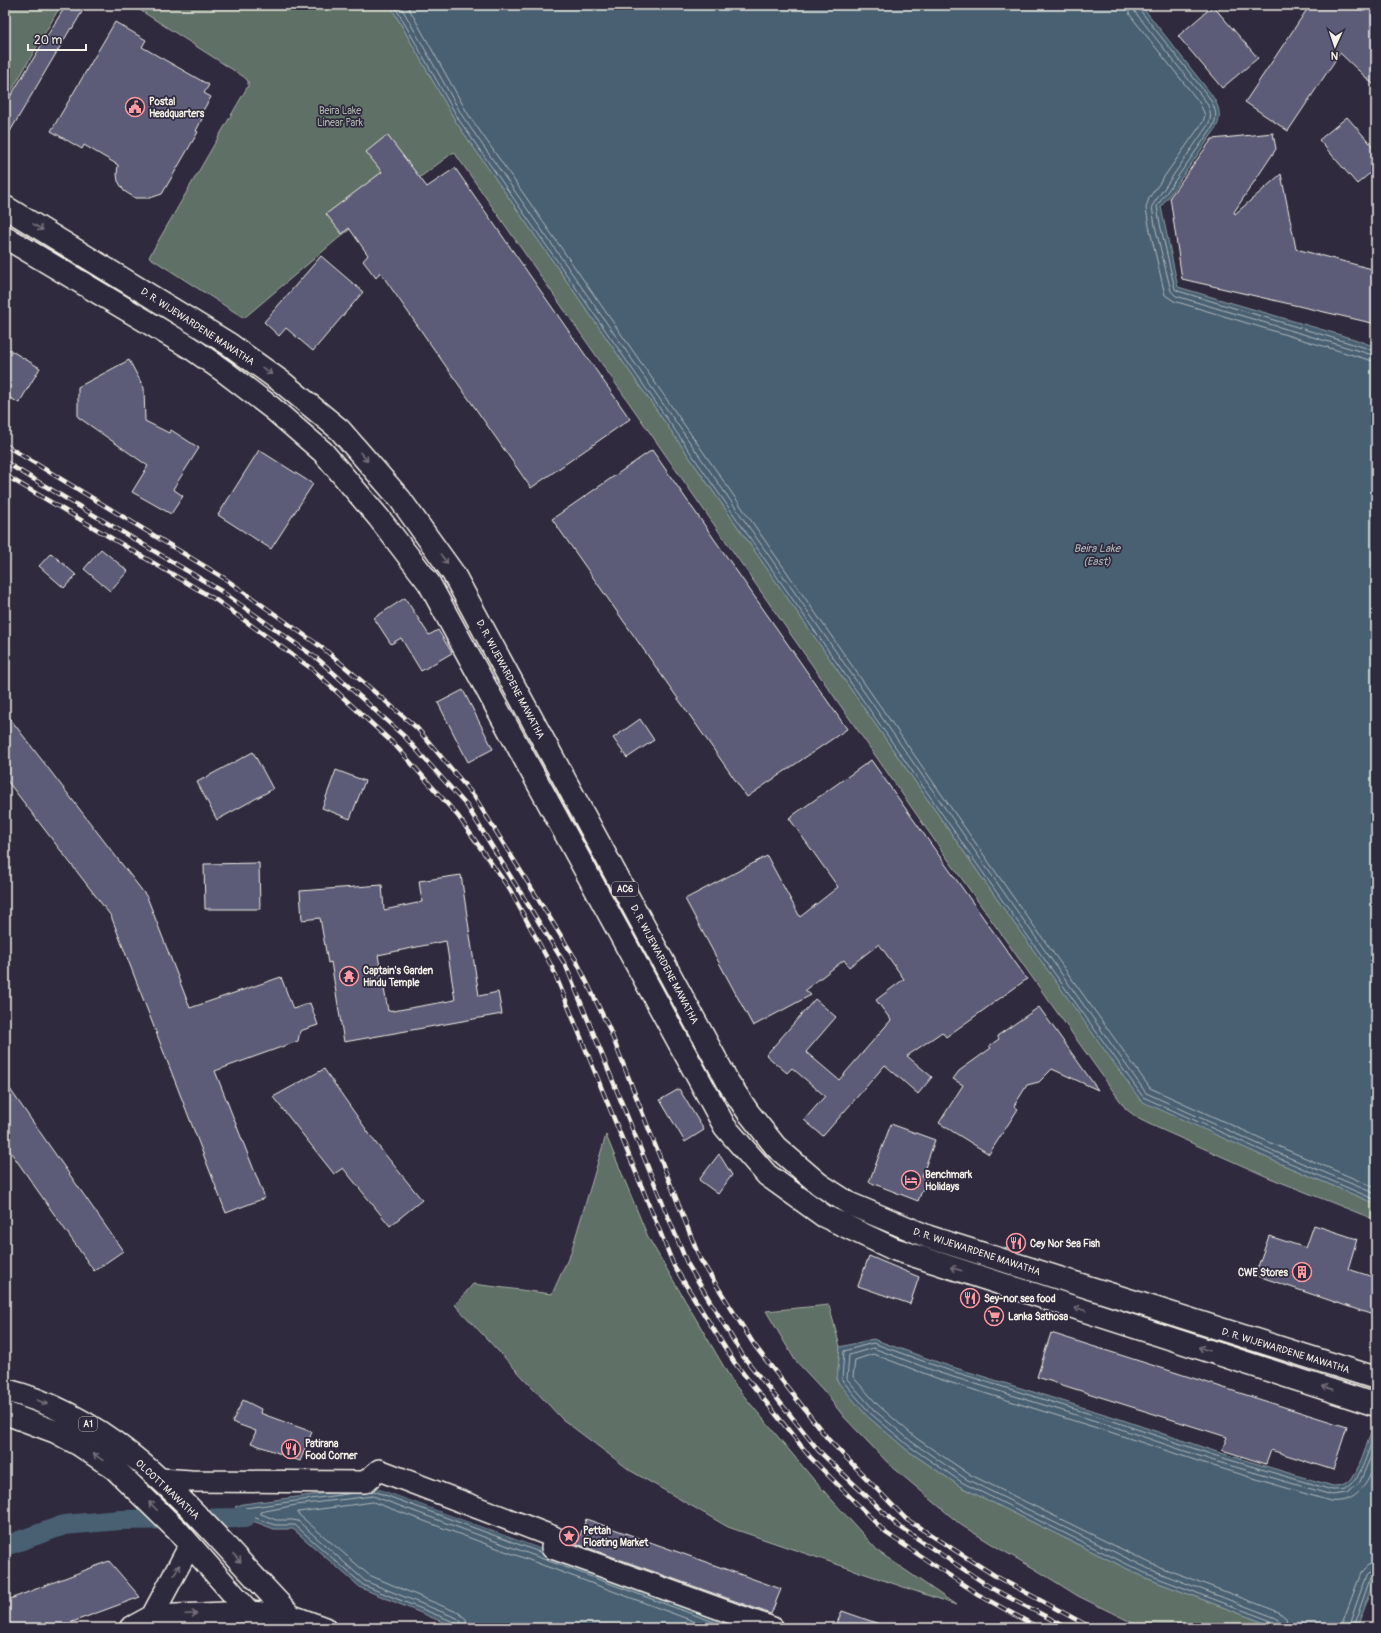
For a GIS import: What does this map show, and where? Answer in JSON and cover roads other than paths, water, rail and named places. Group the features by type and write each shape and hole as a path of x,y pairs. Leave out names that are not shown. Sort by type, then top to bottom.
{"main road":[{"name":"D. R. WIJEWARDENE MAWATHA","path":"5,207 229,344 283,383 340,430 400,499 453,573 728,1082 748,1112 776,1147 819,1184 850,1204 929,1237 1374,1377"},
{"name":"AC6","path":"5,236 191,348 226,372 272,408 323,452 379,518 428,584 725,1127 767,1175 824,1216 894,1249 1370,1402"},
{"name":"OLCOTT MAWATHA","path":"5,1390 34,1398 74,1416 114,1442 160,1479 211,1530 296,1621"},
{"name":"A1","path":"5,1413 56,1432 78,1444 115,1469 184,1538 256,1620"}],"street":[{"path":"160,1479 365,1482 379,1470 554,1537 552,1548 773,1628"},
{"path":"152,1616 184,1538"},
{"path":"130,1628 152,1616 296,1621 325,1628"}],"water":[{"name":"Beira Lake (East)","path":"390,5 1141,5 1211,94 1219,111 1219,120 1215,130 1161,207 1178,287 1354,339 1376,347 1376,1204 1274,1161 1141,1101 999,902 456,122"},
{"path":"873,1339 943,1364 1114,1417 1214,1451 1333,1486 1346,1484 1356,1472 1376,1417 1376,1575 1356,1628 1278,1628 1146,1578 961,1487 907,1450 867,1416 837,1381 840,1347"},
{"path":"374,1487 756,1628 457,1628 361,1588 293,1529 274,1529 245,1518 235,1507 243,1504"}],"waterway":[{"path":"5,1546 64,1525 120,1520 245,1518"}],"railway":[{"path":"5,445 224,578 324,649 417,728 474,796 576,960 609,1028 700,1259 755,1346 828,1439 906,1519 997,1577 1092,1628"},
{"path":"5,462 221,591 319,660 405,737 467,806 566,966 687,1263 743,1356 819,1451 897,1525 993,1589 1068,1628"},
{"path":"5,475 216,600 312,669 395,745 458,816 510,890 553,969 674,1266 734,1362 810,1457 886,1533 979,1595 1039,1628"}],"place":[{"name":"Postal Headquarters","path":"135,107"},
{"name":"Captain's Garden Hindu Temple","path":"349,976"},
{"name":"Benchmark Holidays","path":"911,1180"},
{"name":"Cey Nor Sea Fish","path":"1016,1243"},
{"name":"CWE Stores","path":"1302,1272"},
{"name":"Sey-nor sea food","path":"970,1298"},
{"name":"Lanka Sathosa","path":"994,1316"},
{"name":"Patirana Food Corner","path":"291,1449"},
{"name":"Pettah Floating Market","path":"569,1536"}],"park label":[{"name":"Beira Lake Linear Park","path":"340,116"}]}
